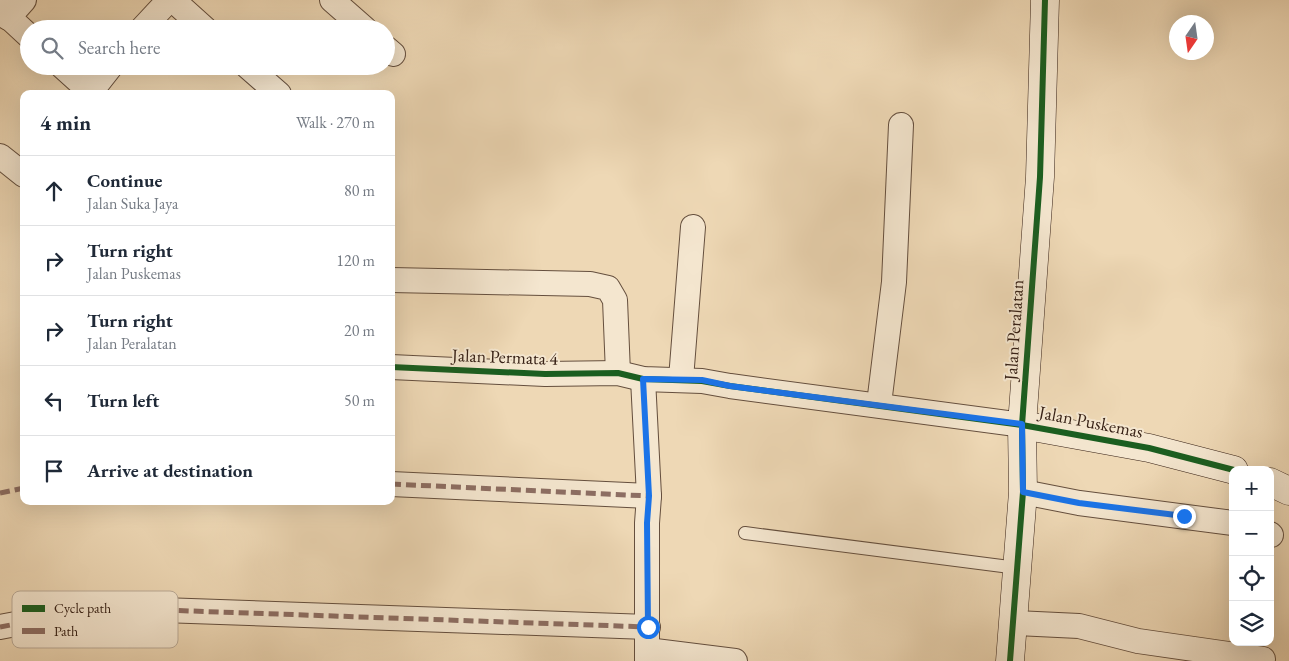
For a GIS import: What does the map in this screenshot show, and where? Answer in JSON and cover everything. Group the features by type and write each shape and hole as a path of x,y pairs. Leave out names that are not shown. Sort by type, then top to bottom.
{"street":[{"path":"20,28 4,14 24,0"},
{"path":"151,20 171,0 194,20"},
{"path":"332,0 355,20"},
{"name":"Jalan Peralatan","path":"1010,661 1023,492 1022,424 1040,177 1045,0"},
{"path":"72,75 88,90"},
{"path":"93,90 104,75"},
{"path":"257,75 274,90"},
{"path":"879,404 894,282 900,125"},
{"path":"681,379 693,227"},
{"path":"395,280 590,284 608,288 615,300 618,373"},
{"name":"Jalan Permata 4","path":"395,367 546,374 618,373 643,379"},
{"path":"643,379 649,496 647,523 647,646"},
{"name":"Jalan Puskemas","path":"643,379 702,380 740,387 1022,424 1149,448 1229,469"},
{"path":"395,484 649,496"},
{"path":"1274,484 1289,491"},
{"path":"1023,492 1079,503 1229,522"},
{"path":"178,612 647,646 735,661"},
{"path":"1014,623 1079,626 1138,641 1263,659"}],"lane":[{"path":"745,533 1018,568"}],"marked path":[{"path":"395,484 649,496"},
{"path":"0,493 20,489"},
{"path":"178,611 648,627"},
{"path":"0,627 12,625"}],"cycle path":[{"path":"1010,661 1023,492 1022,425 1040,177 1045,0"},
{"path":"395,367 545,374 618,373 643,379 702,381 1022,425 1149,448 1229,469"}],"route":[{"path":"648,627 647,523 649,496 643,379 702,380 730,386 1022,424 1023,492 1079,503 1184,516"}]}
